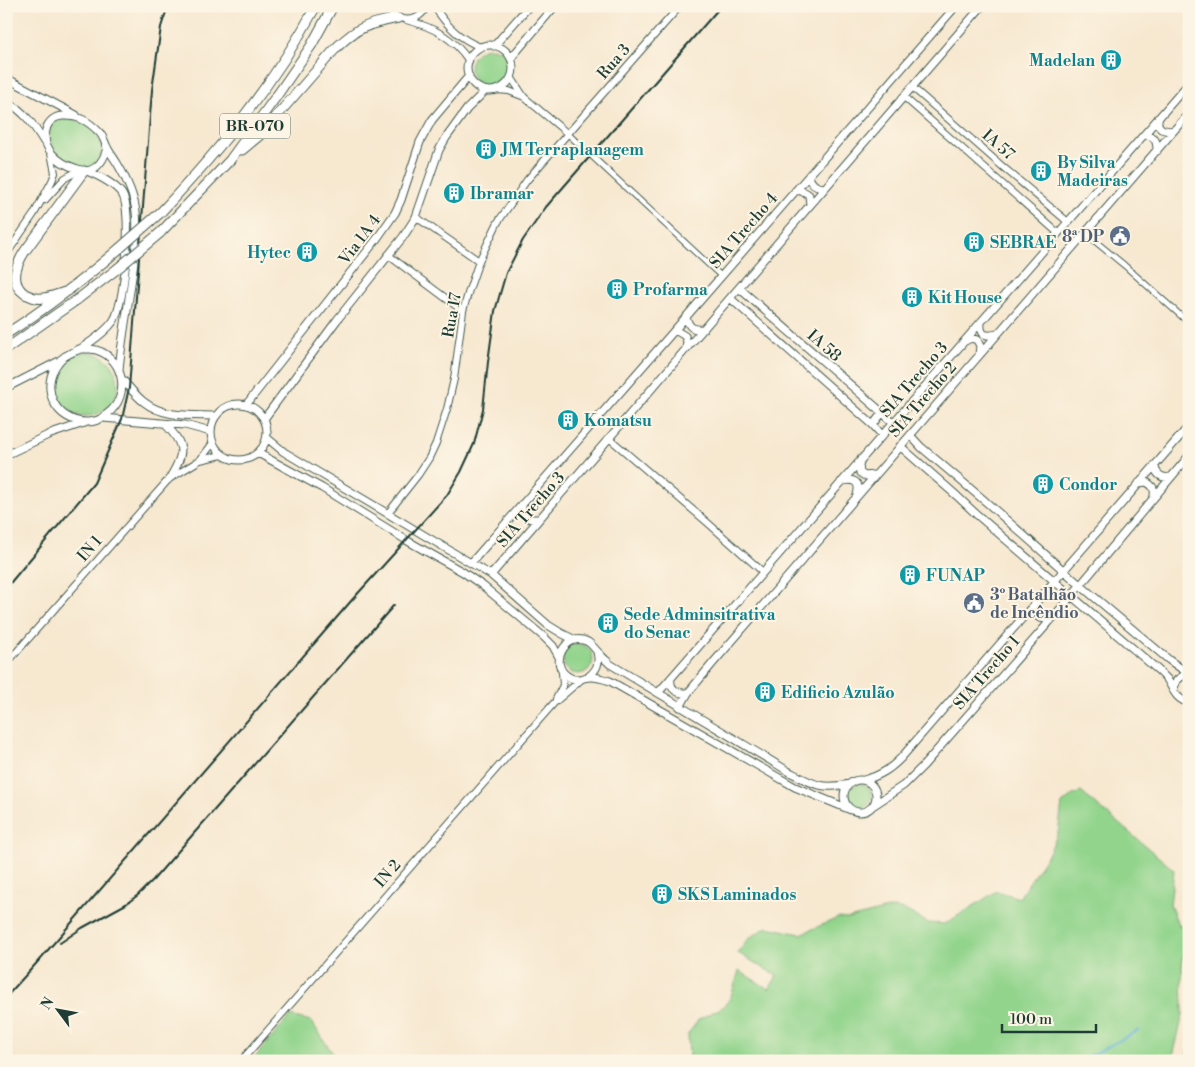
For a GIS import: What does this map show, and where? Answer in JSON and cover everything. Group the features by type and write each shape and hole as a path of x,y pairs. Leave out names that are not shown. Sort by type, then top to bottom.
{"highway":[{"name":"BR-070","path":"6,334 68,291 161,212 204,166 240,122 267,86 316,6"},
{"name":"BR-070","path":"6,349 78,300 160,233 230,160 305,54 333,6"},
{"path":"230,160 260,134 348,36 360,28 374,23 402,19"},
{"path":"68,291 37,298 23,292 15,279 15,272 24,251 84,170"}],"main road":[{"path":"494,46 529,6"},
{"path":"511,58 555,6"},
{"name":"SIA Trecho 4","path":"471,563 956,6"},
{"name":"SIA Trecho 3","path":"491,576 538,519 982,6"},
{"path":"494,46 504,50 511,58 513,71 508,83 497,90 491,91 474,85 469,76 468,68 469,61 476,51 481,47 494,46"},
{"name":"Via 1A 4","path":"246,405 391,219 401,200 414,160 432,120 469,76"},
{"path":"6,78 86,120 100,132 128,183 136,212 136,246 119,370"},
{"name":"SIA Trecho 3","path":"658,693 1189,83"},
{"name":"Via 1A 4","path":"264,419 416,217 439,150 467,109 485,90"},
{"path":"6,100 24,113 50,151 57,158 71,167 84,170 109,182 123,194 128,215 124,284 119,308 115,318 104,331 79,350"},
{"name":"SIA Trecho 2","path":"680,707 688,693 1189,113"},
{"path":"50,151 45,140 45,132 50,121 62,116 78,117"},
{"path":"1158,117 1158,124 1161,129 1174,130"},
{"path":"1144,136 1150,136 1155,140 1157,151"},
{"path":"84,170 97,166 102,160 107,147"},
{"path":"809,175 813,184 819,188 825,188"},
{"path":"795,191 799,190 806,193 809,196 810,205"},
{"name":"IA 58","path":"739,288 893,422"},
{"name":"IA 58","path":"730,298 882,435"},
{"path":"686,317 692,328 697,330 704,329"},
{"path":"981,322 981,331 986,335 997,334"},
{"path":"675,330 682,333 687,339 685,349"},
{"path":"964,341 971,338 977,340 980,346 978,355"},
{"path":"6,455 48,434 95,421 112,411 122,391 122,380 119,370 112,360 103,353 91,349 68,353 52,371 49,383 50,395 55,406 64,415 74,420 87,422"},
{"path":"802,362 811,350"},
{"path":"6,388 59,361"},
{"path":"122,380 142,401 155,409 169,414 216,416"},
{"path":"238,404 246,405 255,409 264,419 267,428 267,438 258,454 250,459 231,460 222,456 215,448 211,432 212,424 222,410 238,404"},
{"path":"873,425 882,412"},
{"path":"103,418 185,425 211,432"},
{"path":"165,424 177,436 181,455 179,463 169,479"},
{"path":"597,652 598,663 593,674 577,680 562,672 559,665 559,657 564,646 575,640 588,642 610,664 788,771 814,784 827,787 875,778 891,768 901,758 1189,426"},
{"path":"910,435 1080,585 1188,674 1177,680 1173,690"},
{"path":"267,438 284,452 491,576 548,625 575,640"},
{"path":"900,446 1158,670 1166,678 1178,697 1188,702"},
{"path":"258,454 322,488 474,580 544,637 559,657"},
{"name":"SIA Trecho 1","path":"874,805 904,785 920,770 1051,620 1189,456"},
{"path":"861,459 859,465 860,472 865,476 874,476"},
{"path":"1155,465 1157,474 1170,478"},
{"path":"841,482 849,479 855,482 858,487 857,496"},
{"path":"1139,483 1146,482 1152,486 1154,496"},
{"path":"522,504 526,517 538,519"},
{"path":"1030,610 1040,618 1051,620"},
{"path":"585,678 599,678 610,681 795,787 856,812 866,812 874,805 877,796 876,790 869,782 864,780"},
{"path":"671,678 671,685 675,690 684,694 688,693"},
{"path":"850,784 846,788 844,797 851,810"},
{"path":"1186,1061 1189,1045"}],"street":[{"path":"387,6 392,14 426,26 440,34 461,50 469,61"},
{"path":"402,19 413,19 420,16 427,6"},
{"path":"434,6 449,25 465,40 481,47"},
{"name":"Rua 3","path":"568,134 680,6"},
{"path":"511,77 524,97 568,134 721,276"},
{"name":"IA 57","path":"912,87 1068,222"},
{"path":"497,90 509,91 524,97"},
{"name":"IA 57","path":"904,97 1058,233"},
{"path":"943,131 952,122"},
{"name":"Rua 17","path":"388,513 429,458 440,432 454,379 463,312 478,261 498,222 527,180 568,134"},
{"path":"6,255 34,214 52,181 55,173 50,151"},
{"path":"34,214 66,178 84,170"},
{"path":"1024,202 1034,192"},
{"path":"416,217 478,261"},
{"path":"1085,233 1189,324"},
{"path":"388,255 463,312"},
{"path":"609,438 762,572"},
{"name":"IN 1","path":"6,664 169,479 200,460 213,443"},
{"name":"IN 1","path":"200,460 222,456"},
{"name":"IN 2","path":"554,703 563,685 562,672"},
{"name":"IN 2","path":"241,1061 554,703 585,678"}],"green space":[{"path":"490,48 504,54 510,68 504,82 490,88 476,82 470,68 476,54"},
{"path":"63,119 82,122 88,125 97,136 102,148 99,160 93,165 78,167 71,164 63,159 52,146 50,138 51,127 55,122"},
{"path":"86,352 104,358 112,366 118,384 112,402 104,410 86,416 68,410 60,402 54,384 60,366 68,358"},
{"path":"578,644 589,648 593,659 589,670 578,674 567,670 563,659 567,648"},
{"path":"860,784 865,785 871,791 871,801 865,807 860,808 855,807 849,801 848,796 849,791 855,785"},
{"path":"1081,792 1174,870 1170,905 1178,924 1187,932 1182,966 1183,1014 1172,1061 687,1061 689,1058 688,1034 699,1019 723,1007 730,999 739,971 769,989 777,976 738,953 749,938 767,927 801,934 838,918 848,919 892,908 905,910 928,923 945,924 997,891 1019,898 1050,851 1058,833 1062,804 1073,795"},
{"path":"290,1016 311,1021 338,1061 252,1061"}],"waterway":[{"path":"1081,1061 1139,1030"}],"railway":[{"path":"6,588 94,483 122,419 129,388 152,90 161,27 168,6"},
{"path":"6,997 352,600 447,495 461,472 474,444 483,409 495,311 506,273 523,240 546,207 721,6"},
{"path":"60,943 82,928 126,904 153,880 394,605"}],"place":[{"name":"Madelan","path":"1111,60"},
{"name":"JM Terraplanagem","path":"486,149"},
{"name":"By Silva Madeiras","path":"1041,171"},
{"name":"Ibramar","path":"454,193"},
{"name":"8ª DP","path":"1120,236"},
{"name":"SEBRAE","path":"974,242"},
{"name":"Hytec","path":"307,252"},
{"name":"Profarma","path":"617,289"},
{"name":"Kit House","path":"912,297"},
{"name":"Komatsu","path":"568,420"},
{"name":"Condor","path":"1043,484"},
{"name":"FUNAP","path":"910,575"},
{"name":"3º Batalhão de Incêndio","path":"974,603"},
{"name":"Sede Adminsitrativa do Senac","path":"608,623"},
{"name":"Edificio Azulão","path":"765,692"},
{"name":"SKS Laminados","path":"662,894"}]}
